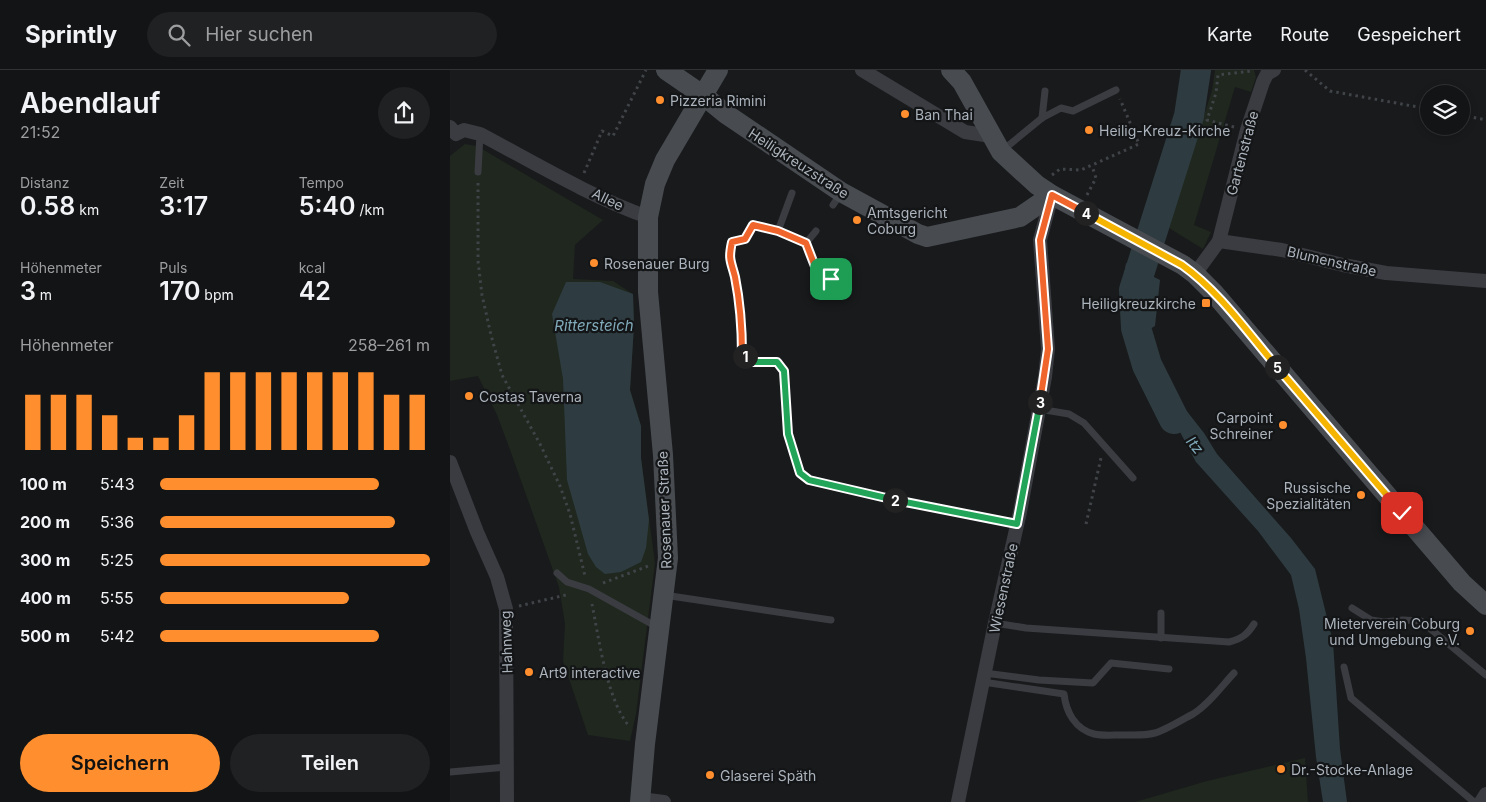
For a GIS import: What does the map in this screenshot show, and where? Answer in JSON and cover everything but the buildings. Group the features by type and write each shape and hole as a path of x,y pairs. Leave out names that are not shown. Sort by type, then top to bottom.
{"street":[{"name":"Heiligkreuzstraße","path":"666,70 704,96 837,198 927,237 1020,217 1044,190"},
{"path":"648,217 655,184 665,160 718,70"},
{"path":"862,70 965,132 996,144"},
{"path":"951,70 962,82 996,144 1020,170 1044,190 1189,270 1221,301 1462,583 1486,605"},
{"name":"Gartenstraße","path":"1219,241 1247,130 1262,82 1267,74 1274,70"},
{"name":"Allee","path":"452,133 464,130 480,134 578,185 648,217"},
{"name":"Wiesenstraße","path":"958,802 1017,524 1039,410 1048,349 1040,240 1044,190"},
{"name":"Rosenauer Straße","path":"640,801 645,744 668,558 663,455 648,292 648,217"},
{"path":"1189,270 1219,241"},
{"name":"Blumenstraße","path":"1219,241 1282,250 1343,266 1386,273 1486,281"},
{"name":"Hahnweg","path":"450,462 477,532 497,576 506,609 508,802"},
{"path":"1481,802 1486,794"},
{"path":"640,801 664,802"}],"lane":[{"path":"1042,118 1045,90"},
{"path":"996,144 1061,108 1072,111 1116,90"},
{"path":"478,172 480,134"},
{"path":"778,231 792,193"},
{"path":"753,225 778,231 806,243 816,269 831,279"},
{"path":"806,243 816,231"},
{"path":"1039,410 1069,414 1084,422 1133,478"},
{"path":"557,573 567,582 589,589 659,628"},
{"path":"664,595 831,620"},
{"path":"1352,608 1371,620 1384,622 1421,621 1486,675"},
{"path":"1161,613 1161,638"},
{"path":"995,623 1026,628 1229,642 1241,639 1254,624"},
{"path":"984,678 1093,683 1111,663 1169,669"},
{"path":"1344,668 1351,698 1474,802"},
{"path":"984,678 1064,694 1068,713 1084,730 1095,734 1137,735 1157,733 1194,713 1234,673"},
{"path":"450,772 507,767"}],"path":[{"path":"587,166 602,131 613,136 646,70"},
{"path":"1247,130 1207,120 1216,93 1218,75 1259,70"},
{"path":"1305,70 1330,91 1420,107"},
{"path":"1044,190 1060,169 1081,170 1140,144 1116,90"},
{"path":"1470,117 1486,120"},
{"path":"1092,166 1096,178"},
{"path":"478,172 478,261 490,335 502,375 540,444 560,486 570,514 589,589 602,653 621,716 645,744"},
{"path":"753,225 745,239 732,242 729,256 735,276 742,336 742,355 754,362 777,362 784,371 788,434 800,473 809,480 835,488 1017,524"},
{"path":"1086,524 1104,445"},
{"path":"506,609 589,589 668,558"}],"shaded area":[{"path":"1215,70 1254,70 1256,77 1251,92 1235,87 1194,225 1211,232 1203,249 1169,228 1212,90"},
{"path":"465,144 477,146 603,220 575,245 573,279 613,281 633,294 634,325 630,390 641,426 641,458 655,563 636,714 630,741 588,735 563,661 565,624 559,587 497,415 478,376 450,381 450,156"},
{"name":"Dr.-Stocke-Anlage","path":"1305,758 1308,802 1135,802 1207,781"}],"water":[{"path":"1126,263 1160,280 1155,326 1128,342 1120,302"},
{"name":"Rittersteich","path":"566,282 600,282 633,294 634,325 630,390 641,426 641,458 649,520 646,548 641,562 621,572 605,574 596,567 588,554 567,480 563,379 552,314"},
{"path":"1168,380 1182,405 1204,433 1217,454 1291,538 1315,569 1333,642 1340,749 1347,802 1323,802 1316,757 1306,658 1299,609 1291,575 1258,531 1196,462 1180,432 1153,409 1146,385"}],"waterway":[{"name":"Itz","path":"1174,419 1147,365 1136,328 1134,290 1189,116 1196,70"}],"place":[{"name":"Pizzeria Rimini","path":"660,100"},
{"name":"Ban Thai","path":"905,114"},
{"name":"Heilig-Kreuz-Kirche","path":"1089,130"},
{"name":"Amtsgericht Coburg","path":"857,220"},
{"name":"Rosenauer Burg","path":"594,263"},
{"name":"Heiligkreuzkirche","path":"1206,303"},
{"name":"Costas Taverna","path":"469,396"},
{"name":"Carpoint Schreiner","path":"1283,425"},
{"name":"Russische Spezialitäten","path":"1361,495"},
{"name":"Mieterverein Coburg und Umgebung e.V.","path":"1470,631"},
{"name":"Art9 interactive","path":"529,672"},
{"name":"Dr.-Stocke-Anlage","path":"1281,769"},
{"name":"Glaserei Späth","path":"710,775"}],"route":[{"path":"831,279 816,269 806,243 778,231 753,225 745,239 732,242 729,256 735,276 742,336 742,355 754,362 777,362 784,371 788,434 800,473 809,480 835,488 1017,524 1045,377 1048,349 1040,240 1052,195 1112,226 1195,274 1214,293 1402,513"}]}
